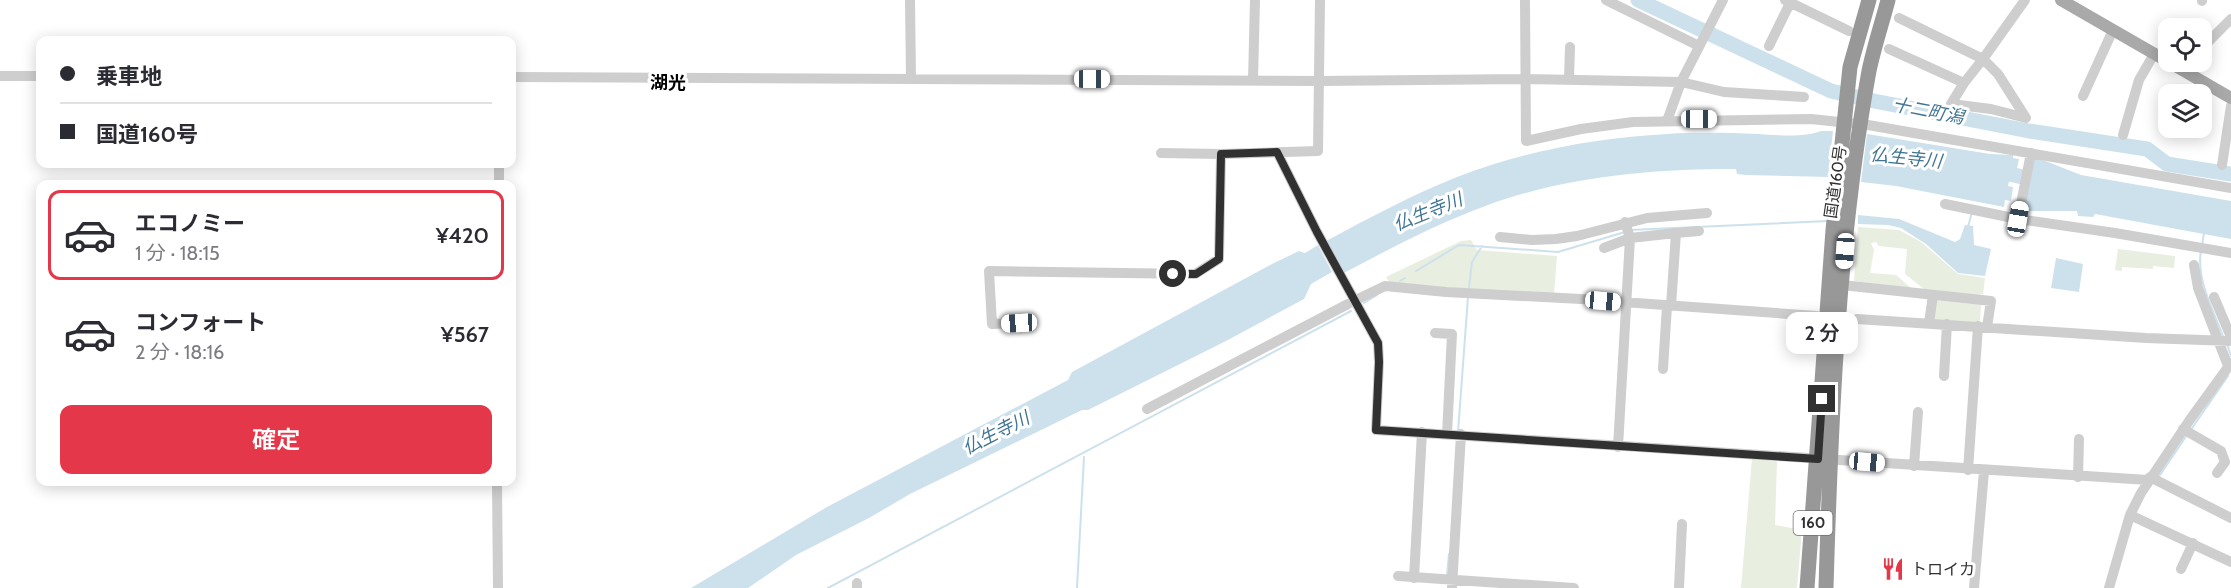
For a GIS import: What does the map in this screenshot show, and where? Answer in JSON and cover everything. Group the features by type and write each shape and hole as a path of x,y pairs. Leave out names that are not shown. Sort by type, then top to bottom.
{"highway":[{"name":"国道160号","path":"1826,588 1824,459 1850,67 1869,0"},
{"name":"国道160号","path":"1808,588 1842,285 1839,232 1870,69 1888,0"}],"main road":[{"path":"2061,0 2079,4 2113,30 2158,55"},
{"path":"2194,72 2231,98"}],"street":[{"path":"910,0 910,79"},
{"path":"1253,80 1255,0"},
{"path":"1161,153 1318,152 1320,0"},
{"path":"1525,0 1526,141 1581,129 1633,122 1828,120 2231,188"},
{"path":"1606,0 1699,46"},
{"path":"1667,121 1682,82 1723,0"},
{"path":"1802,9 1810,0"},
{"path":"1899,18 1983,59 1998,74 2026,118 1991,109 1951,104 1964,83 1983,59 2025,0"},
{"path":"1769,46 1787,1 1849,31"},
{"path":"2212,38 2231,20"},
{"path":"2083,96 2113,30"},
{"path":"1569,47 1569,80"},
{"path":"1889,49 1964,83"},
{"path":"2123,135 2139,80 2154,54"},
{"path":"0,76 36,76"},
{"path":"516,77 1318,81 1526,78 1682,82 1724,92 1804,97"},
{"path":"2222,165 2231,106"},
{"path":"1277,152 1345,285 1378,343 1376,430 2078,477 2149,478 2231,519"},
{"path":"2018,219 2031,153"},
{"path":"1019,323 992,324 989,271 1196,274 1219,259 1221,154"},
{"path":"1945,204 2018,219 2231,253"},
{"path":"1500,237 1532,240 1556,239 1647,218 1707,213"},
{"path":"1618,447 1630,238 1625,222"},
{"path":"1604,248 1630,238 1699,231"},
{"path":"1663,369 1676,233"},
{"path":"2194,265 2198,288 2227,339"},
{"path":"1842,285 1991,301 1982,327 1968,470"},
{"path":"1147,409 1384,286 1817,316"},
{"path":"1929,323 1933,296"},
{"path":"2109,588 2130,516 2149,478 2230,365 2227,339 2214,297"},
{"path":"1857,319 2227,339"},
{"path":"1944,376 1947,324"},
{"path":"1435,333 1452,334 1446,434"},
{"path":"1914,466 1917,412"},
{"path":"2183,429 2221,452 2225,462 2217,473"},
{"path":"1414,578 1422,432"},
{"path":"1452,585 1461,434"},
{"path":"2078,477 2079,439"},
{"path":"1974,588 1984,471"},
{"path":"497,486 498,588"},
{"path":"2130,516 2231,562"},
{"path":"1679,588 1682,524"},
{"path":"2181,569 2193,543"},
{"path":"1398,576 1452,585 1574,588"}],"shaded area":[{"path":"1858,227 1899,230 1921,242 1958,274 1985,278 1983,294 1924,289 1905,274 1907,249 1879,246 1876,242 1871,243 1874,250 1870,273 1896,275 1912,289 1854,281"},
{"path":"1471,240 1477,250 1557,256 1554,294 1391,284 1386,277 1461,241"},
{"path":"2118,249 2175,256 2174,268 2122,267 2122,271 2115,270"},
{"path":"1935,300 1981,305 1980,323 1934,320"},
{"path":"1752,459 1777,461 1775,525 1802,530 1797,588 1741,588"}],"water":[{"path":"1833,131 1828,177 1746,175 1737,174 1736,169 1705,169 1610,176 1548,187 1469,212 1415,236 1344,273 1326,241 1391,207 1457,177 1508,160 1560,147 1678,133 1798,135"},
{"path":"1867,134 1990,154 2013,155 2013,158 2019,159 2016,173 2011,173 2008,186 2013,187 2011,201 2005,200 2004,207 1896,186 1861,182"},
{"path":"2032,159 2043,160 2081,175 2231,201 2231,239 2095,214 2093,217 2078,216 2077,211 2023,211"},
{"path":"1858,215 1899,219 1955,242 1960,239 1965,225 1973,226 1974,245 1991,249 1985,276 1958,273 1926,244 1901,228 1858,224"},
{"path":"1318,245 1332,272 1311,284 1304,299 1088,410 1082,410 910,494 869,518 796,555 748,588 691,588 827,507 1068,380 1072,372 1272,264 1299,251 1305,253"},
{"path":"2056,258 2083,264 2079,292 2051,288"}],"waterway":[{"name":"十二町潟","path":"1638,0 1831,91 2029,131 2147,149 2167,164 2231,174"},
{"name":"仏生寺川","path":"1991,170 2041,181"},
{"path":"1968,227 1972,212"},
{"path":"1630,230 1828,221"},
{"path":"1416,271 1459,245 1558,252 1625,232"},
{"path":"2202,245 2204,233"},
{"path":"1469,288 1472,262 1482,246"},
{"path":"2201,250 2203,283 2223,336"},
{"path":"1400,281 1405,278"},
{"path":"1364,303 1377,295"},
{"path":"1458,432 1468,297"},
{"path":"828,588 1351,311"},
{"path":"2227,344 2231,356"},
{"path":"2190,431 2228,376"},
{"path":"2158,478 2187,435"},
{"path":"1077,588 1084,457"},
{"path":"1447,575 1449,554"}],"place":[{"name":"トロイカ","path":"1893,569"}],"district":[{"name":"湖光","path":"668,83"}],"route":[{"path":"1173,274 1196,274 1219,259 1221,154 1277,152 1345,285 1378,343 1376,430 1818,459 1822,399"}]}
